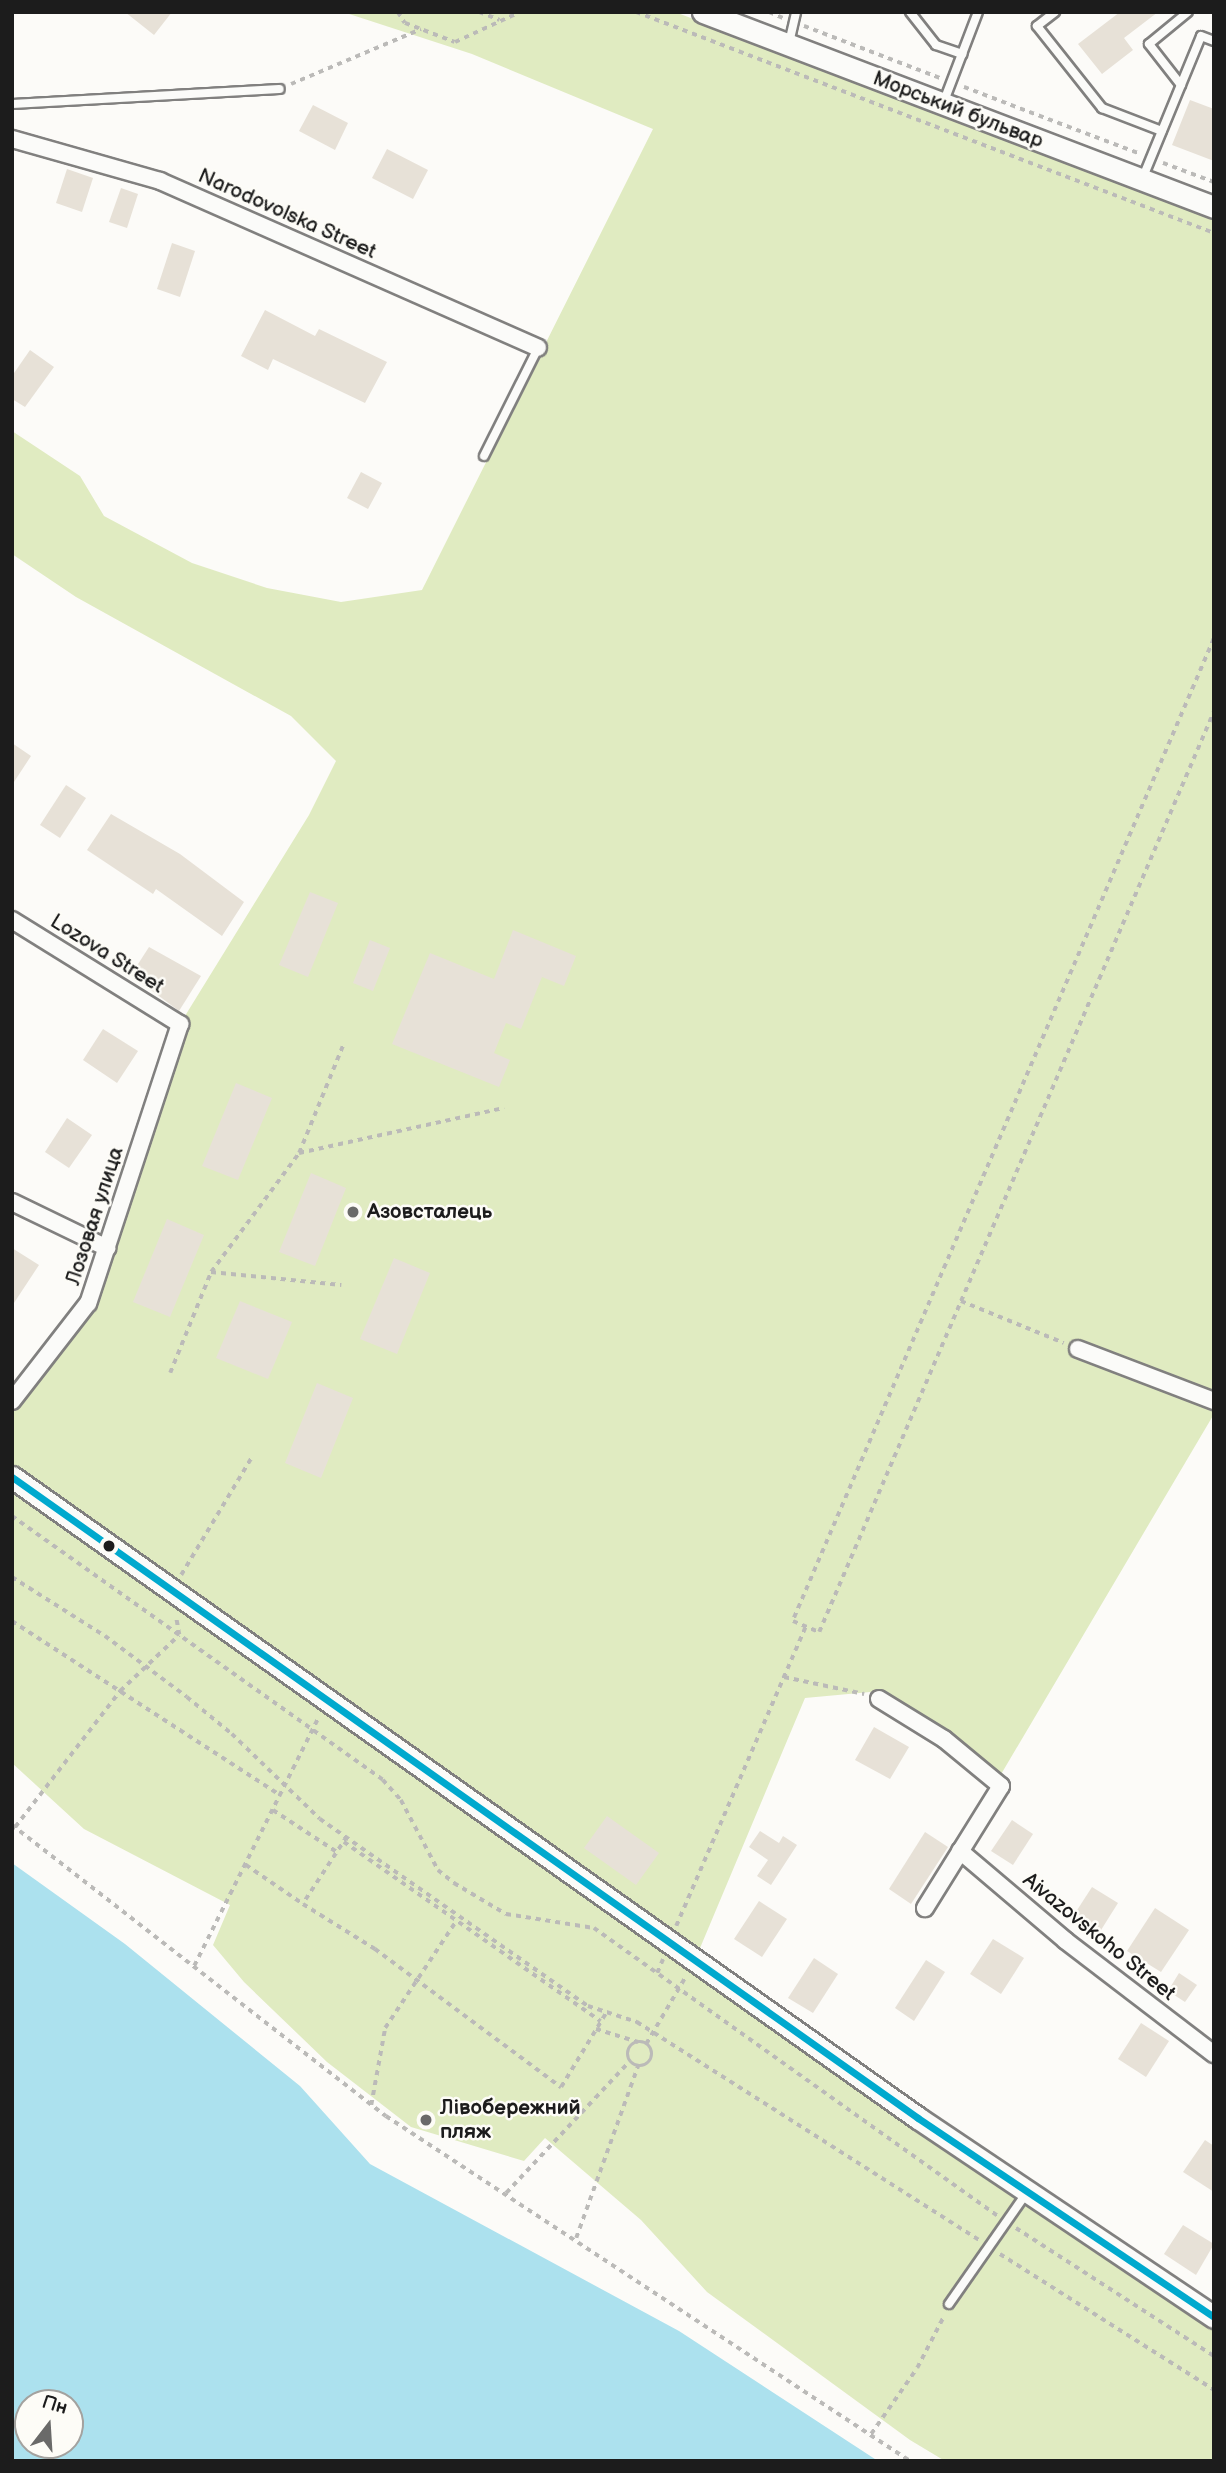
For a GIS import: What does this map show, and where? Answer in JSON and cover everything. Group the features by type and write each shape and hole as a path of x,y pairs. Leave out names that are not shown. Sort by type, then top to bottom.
{"street":[{"name":"Морський бульвар","path":"703,12 1214,207"},
{"name":"Narodovolska Street","path":"12,139 160,181 538,348"},
{"name":"Lozova Street","path":"12,920 180,1024"},
{"name":"Лозовая улица","path":"12,1401 88,1303 180,1024"},
{"path":"12,1202 107,1248"},
{"path":"1078,1349 1214,1401"},
{"path":"12,1477 326,1697 669,1943 1027,2192 1214,2317"},
{"path":"879,1699 943,1739 1001,1786 925,1908"},
{"name":"Aivazovskoho Street","path":"960,1851 1066,1941 1214,2054"}],"lane":[{"path":"789,45 796,12"},
{"path":"911,12 936,44 962,54"},
{"path":"943,104 978,12"},
{"path":"1055,12 1037,26 1101,108 1162,131"},
{"path":"1181,85 1149,44 1188,12"},
{"path":"1142,180 1201,36 1214,41"},
{"path":"12,104 280,89"},
{"path":"484,456 538,348"},
{"path":"949,2304 1027,2192"}],"path":[{"path":"398,12 405,23 455,42 520,12"},
{"path":"479,12 501,21"},
{"path":"636,12 1214,233"},
{"path":"769,12 1214,182"},
{"path":"280,89 421,29"},
{"path":"1214,639 793,1621 819,1632 1214,711"},
{"path":"170,1373 211,1272 299,1153 344,1043"},
{"path":"299,1153 504,1108"},
{"path":"211,1272 341,1285"},
{"path":"961,1301 1078,1349"},
{"path":"179,1635 172,1588 252,1457"},
{"path":"12,1516 313,1730 394,1791 438,1870 454,1884 506,1914 594,1928 1007,2222 1214,2356"},
{"path":"12,1577 146,1666 232,1734 305,1808 588,2006 637,2022 1214,2390"},
{"path":"12,1621 280,1795"},
{"path":"657,1973 806,1626"},
{"path":"179,1635 120,1691 13,1826 371,2105 910,2461"},
{"path":"784,1677 879,1699"},
{"path":"194,1966 313,1730 326,1697"},
{"path":"273,1810 337,1852"},
{"path":"303,1904 347,1837"},
{"path":"347,1837 343,1843 601,2021"},
{"path":"246,1865 303,1904 332,1918 561,2087 606,2013"},
{"path":"371,2105 385,2028 460,1917"},
{"path":"576,2238 638,2066 651,2060 646,2044 695,1961"},
{"path":"596,2029 646,2044"},
{"path":"506,2193 630,2061 629,2049 638,2042"},
{"path":"630,2061 638,2066"},
{"path":"870,2434 917,2368 949,2304"}],"green space":[{"path":"343,12 675,12 1214,216 1214,1414 1000,1776 881,1691 805,1698 695,1960 1214,2317 1214,2461 945,2461 910,2440 707,2292 641,2220 545,2138 524,2161 411,2127 327,2062 244,1982 213,1945 230,1905 84,1829 12,1763 12,1401 88,1303 180,1024 309,815 336,761 291,716 76,597 12,554 12,431 80,476 104,516 192,563 267,588 341,602 422,590 653,129 472,54"}],"water":[{"path":"12,1863 125,1944 300,2086 370,2164 679,2331 878,2461 12,2461"}],"building":[{"path":"125,12 172,12 154,35"},
{"path":"1120,12 1158,12 1124,38 1133,50 1102,74 1078,44"},
{"path":"1190,100 1214,109 1214,161 1172,145"},
{"path":"313,105 348,123 335,150 299,131"},
{"path":"387,149 428,170 413,199 372,178"},
{"path":"67,169 93,178 82,212 56,203"},
{"path":"121,188 138,194 127,228 109,222"},
{"path":"172,243 195,251 180,297 157,289"},
{"path":"265,310 315,336 319,329 387,362 365,403 273,359 268,370 241,356"},
{"path":"30,350 54,367 25,407 12,399 12,376"},
{"path":"361,472 382,483 368,509 347,498"},
{"path":"12,743 31,756 12,785"},
{"path":"66,785 86,798 60,838 40,825"},
{"path":"111,814 180,854 244,902 222,936 156,889 153,894 87,850"},
{"path":"310,892 338,903 308,977 279,965"},
{"path":"513,930 576,956 564,986 542,977 521,1029 506,1023 494,1053 510,1060 499,1087 392,1044 430,953 494,979"},
{"path":"370,940 390,948 373,991 353,983"},
{"path":"149,947 201,976 179,1011 131,975"},
{"path":"103,1029 138,1051 117,1083 83,1060"},
{"path":"236,1083 272,1098 238,1180 202,1166"},
{"path":"67,1118 92,1135 69,1168 45,1152"},
{"path":"311,1173 346,1188 315,1266 279,1252"},
{"path":"167,1219 204,1235 170,1317 133,1302"},
{"path":"12,1248 39,1265 12,1306"},
{"path":"394,1258 430,1273 397,1354 360,1339"},
{"path":"240,1301 292,1322 268,1379 216,1358"},
{"path":"317,1383 353,1398 321,1478 285,1463"},
{"path":"874,1727 909,1747 890,1779 855,1760"},
{"path":"607,1816 659,1853 636,1885 584,1848"},
{"path":"1012,1820 1033,1834 1013,1865 991,1851"},
{"path":"760,1831 779,1843 783,1836 797,1845 771,1885 757,1876 768,1860 749,1847"},
{"path":"925,1832 948,1847 911,1904 889,1889"},
{"path":"1092,1887 1118,1903 1096,1938 1070,1921"},
{"path":"759,1901 787,1919 762,1957 734,1939"},
{"path":"1155,1908 1189,1930 1161,1972 1127,1951"},
{"path":"993,1939 1024,1958 1001,1994 970,1974"},
{"path":"814,1958 838,1974 813,2013 788,1998"},
{"path":"926,1960 945,1972 914,2021 895,2008"},
{"path":"1179,1973 1197,1985 1185,2002 1168,1991"},
{"path":"1141,2023 1169,2041 1146,2077 1118,2059"},
{"path":"1205,2140 1214,2146 1214,2192 1183,2172"},
{"path":"1183,2225 1214,2244 1196,2275 1164,2254"}],"transit line":[{"path":"12,1477 918,2118 1214,2317"}],"place":[{"name":"Азовсталець","path":"353,1212"},
{"name":"Лівобережний пляж","path":"426,2120"}]}
